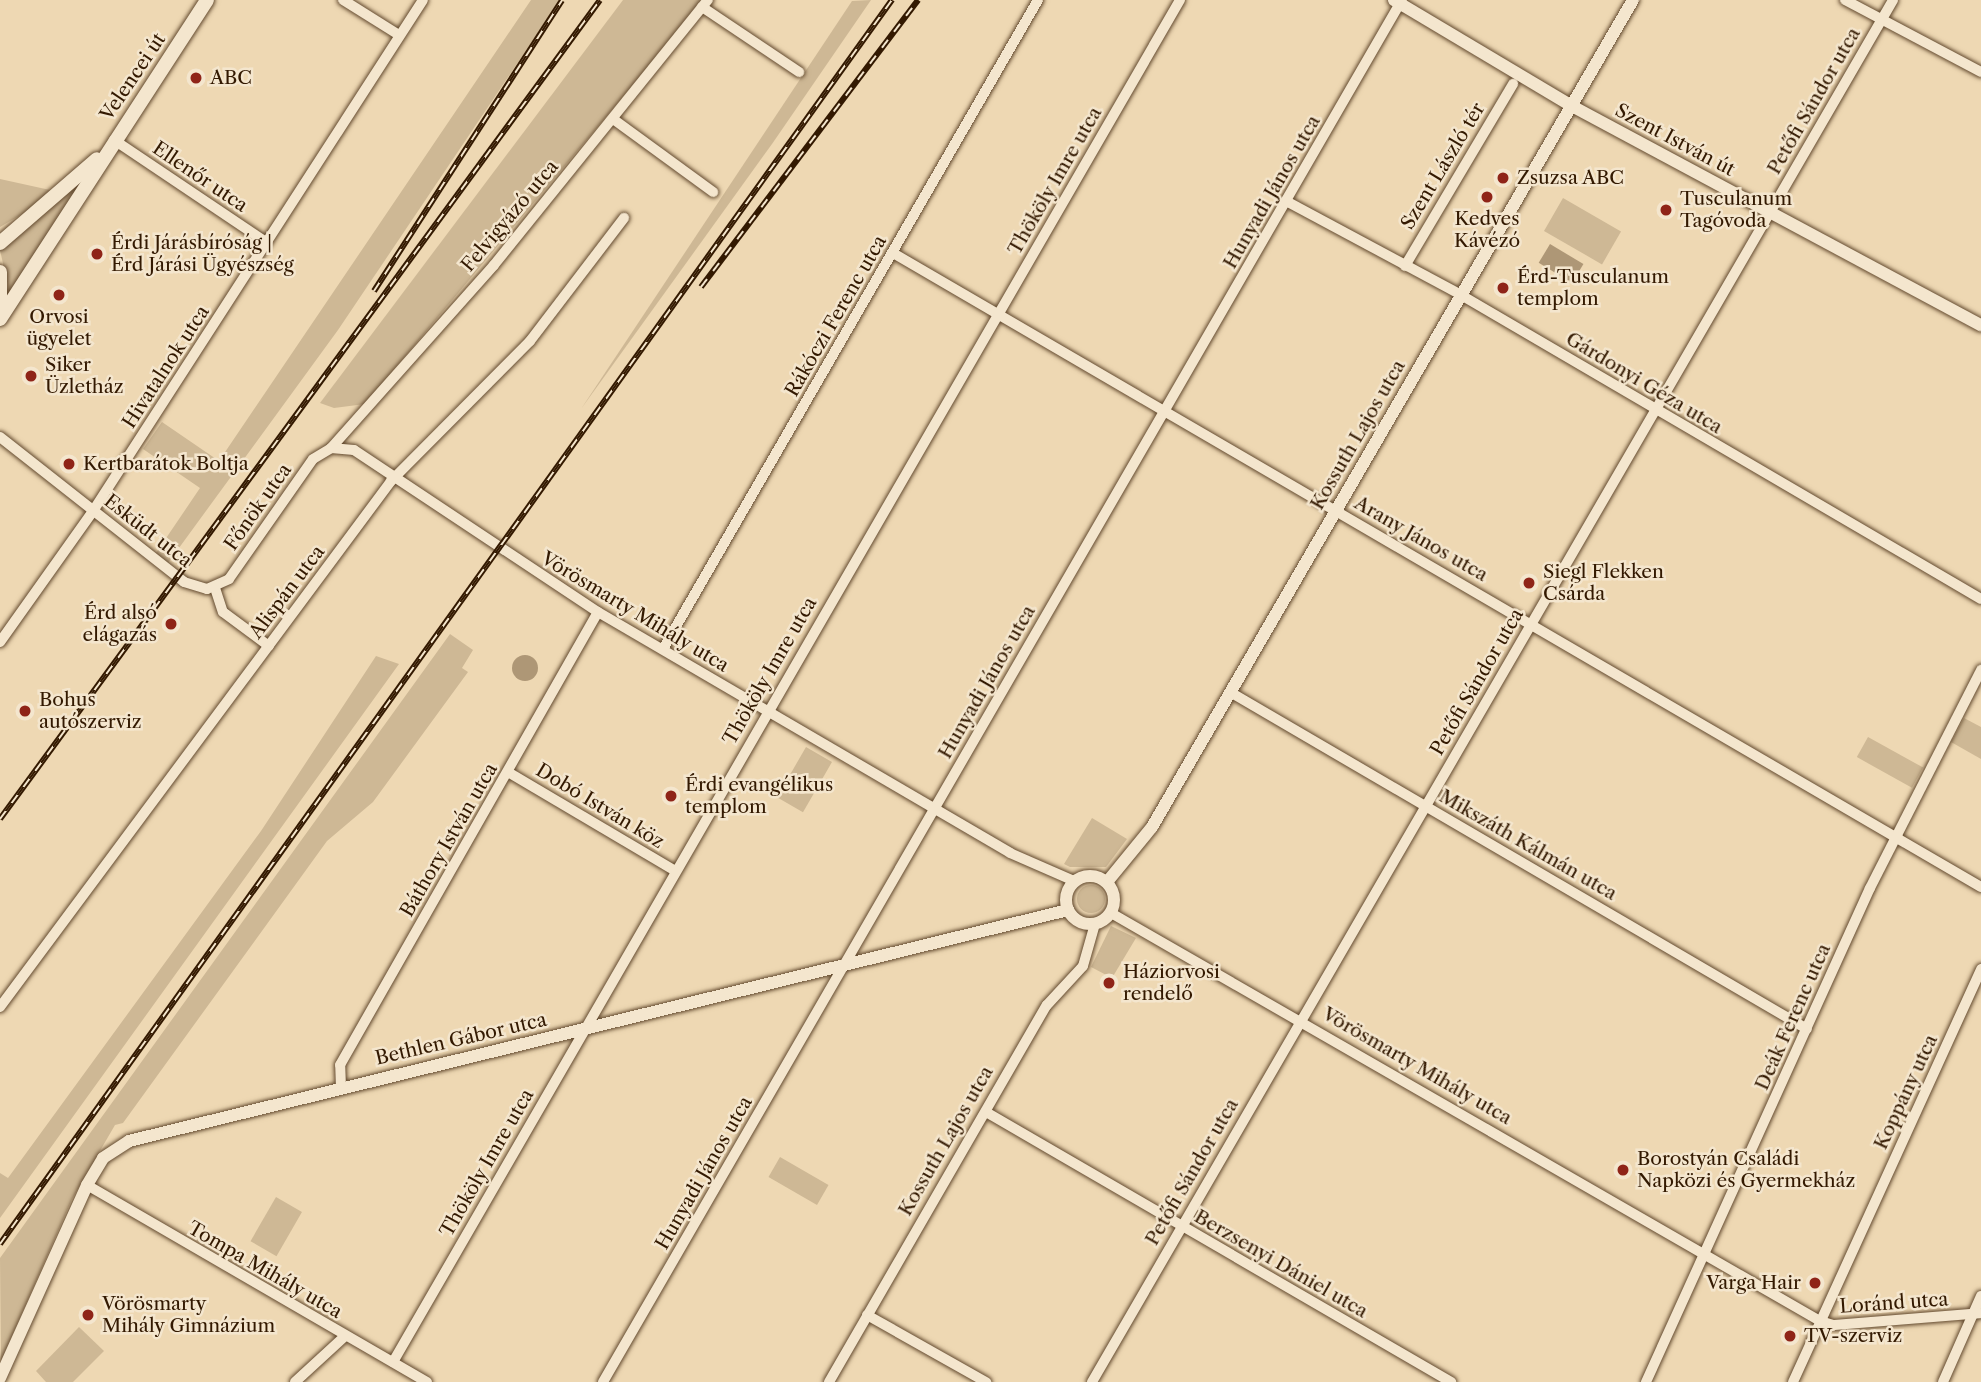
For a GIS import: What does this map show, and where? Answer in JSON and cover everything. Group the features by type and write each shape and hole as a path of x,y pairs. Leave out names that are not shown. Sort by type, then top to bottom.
{"main road":[{"name":"Velencei út","path":"114,139 207,0"},
{"path":"0,243 22,227 114,139"},
{"path":"0,319 114,139"},
{"path":"0,229 22,227"},
{"path":"0,272 1,302"}],"street":[{"path":"344,0 399,35"},
{"name":"Hivatalnok utca","path":"0,642 93,511 423,0"},
{"name":"Rákóczi Ferenc utca","path":"663,649 1038,0"},
{"name":"Thököly Imre utca","path":"393,1362 674,870 1180,0"},
{"name":"Kossuth Lajos utca","path":"1107,881 1152,827 1633,0"},
{"path":"1845,0 1981,72"},
{"name":"Petőfi Sándor utca","path":"1092,1382 1893,0"},
{"name":"Szent István út","path":"1399,1 1572,106 1981,325"},
{"name":"Hunyadi János utca","path":"603,1382 843,970 933,808 1166,410 1399,1"},
{"path":"705,4 799,72"},
{"name":"Felvigyázó utca","path":"331,448 613,119 705,4"},
{"name":"Szent László tér","path":"1405,266 1513,84"},
{"path":"613,119 713,192"},
{"name":"Ellenőr utca","path":"114,139 267,243"},
{"name":"Gárdonyi Géza utca","path":"1286,201 1461,296 1981,599"},
{"name":"Alispán utca","path":"0,1007 394,478 530,341 624,218"},
{"name":"Arany János utca","path":"893,253 1896,834 1981,887"},
{"name":"Esküdt utca","path":"0,437 188,584 215,588"},
{"name":"Vörösmarty Mihály utca","path":"331,448 354,450 598,612 933,808 1074,881"},
{"name":"Főnök utca","path":"215,588 229,579 313,459 331,448"},
{"path":"215,588 223,612 269,646"},
{"name":"Báthory István utca","path":"341,1088 340,1065 598,612"},
{"name":"Deák Ferenc utca","path":"1646,1382 1896,834 1981,670"},
{"name":"Mikszáth Kálmán utca","path":"1230,692 1807,1029"},
{"name":"Dobó István köz","path":"508,772 674,870"},
{"path":"1094,875 1107,881 1114,896 1111,913 1095,924 1079,922 1068,911 1066,895 1074,881 1094,875"},
{"name":"Bethlen Gábor utca","path":"0,1378 87,1185 103,1158 136,1138 843,970 1068,911"},
{"name":"Vörösmarty Mihály utca","path":"1111,913 1302,1019 1704,1252"},
{"name":"Kossuth Lajos utca","path":"829,1382 1047,1005 1083,966 1095,924"},
{"name":"Koppány utca","path":"1793,1382 1981,969"},
{"name":"Berzsenyi Dániel utca","path":"986,1112 1451,1382"},
{"name":"Tompa Mihály utca","path":"87,1185 427,1382"},
{"name":"Loránd utca","path":"1704,1252 1820,1321 1833,1325 1977,1314"},
{"path":"1943,1382 1977,1314 1981,1296"},
{"path":"867,1315 986,1382"},
{"path":"295,1382 345,1336"}],"shaded area":[{"path":"531,0 560,0 338,330 168,563 156,553 200,488 143,449 162,422 219,461"},
{"path":"623,0 704,0 365,404 334,408 320,403"},
{"path":"871,0 772,144 581,409 852,1"},
{"path":"0,179 50,190 58,193 0,227"},
{"path":"83,181 10,295 0,250"},
{"path":"1563,198 1621,232 1602,264 1544,231"},
{"path":"1550,244 1583,264 1572,283 1539,263"},
{"path":"450,634 473,650 462,668 468,672 373,802 327,841 123,1123 115,1125 72,1199 1,1361 0,1258"},
{"path":"525,655 534,659 538,668 534,677 525,681 516,677 512,668 516,659"},
{"path":"376,656 399,664 0,1218 0,1173 8,1178 261,831"},
{"path":"1964,718 1981,727 1981,759 1951,742"},
{"path":"1868,737 1923,768 1912,788 1857,757"},
{"path":"806,747 832,762 803,812 777,797"},
{"path":"1092,818 1127,839 1106,867 1070,867 1064,864"},
{"path":"1091,885 1101,889 1105,899 1101,909 1091,913 1081,909 1077,899 1081,889"},
{"path":"1111,926 1136,938 1112,978 1091,967"},
{"path":"780,1157 828,1185 817,1205 768,1177"},
{"path":"276,1197 302,1212 276,1256 250,1241"},
{"path":"79,1327 104,1351 73,1382 46,1382 36,1371"}],"railway":[{"path":"374,291 562,0"},
{"path":"0,819 600,0"},
{"path":"0,1244 892,0"},
{"path":"701,287 918,0"}],"place":[{"name":"ABC","path":"196,78"},
{"name":"Zsuzsa ABC","path":"1503,178"},
{"name":"Kedves Kávézó","path":"1487,197"},
{"name":"Tusculanum Tagóvoda","path":"1666,210"},
{"name":"Érdi Járásbíróság | Érd Járási Ügyészség","path":"97,254"},
{"name":"Érd-Tusculanum templom","path":"1503,288"},
{"name":"Orvosi ügyelet","path":"59,295"},
{"name":"Siker Üzletház","path":"31,376"},
{"name":"Kertbarátok Boltja","path":"69,464"},
{"name":"Siegl Flekken Csárda","path":"1529,583"},
{"name":"Érd alsó elágazás","path":"171,624"},
{"name":"Bohus autószerviz","path":"25,711"},
{"name":"Érdi evangélikus templom","path":"671,796"},
{"name":"Háziorvosi rendelő","path":"1109,983"},
{"name":"Borostyán Családi Napközi és Gyermekház","path":"1623,1170"},
{"name":"Varga Hair","path":"1815,1283"},
{"name":"Vörösmarty Mihály Gimnázium","path":"88,1315"},
{"name":"TV-szerviz","path":"1790,1336"}]}
